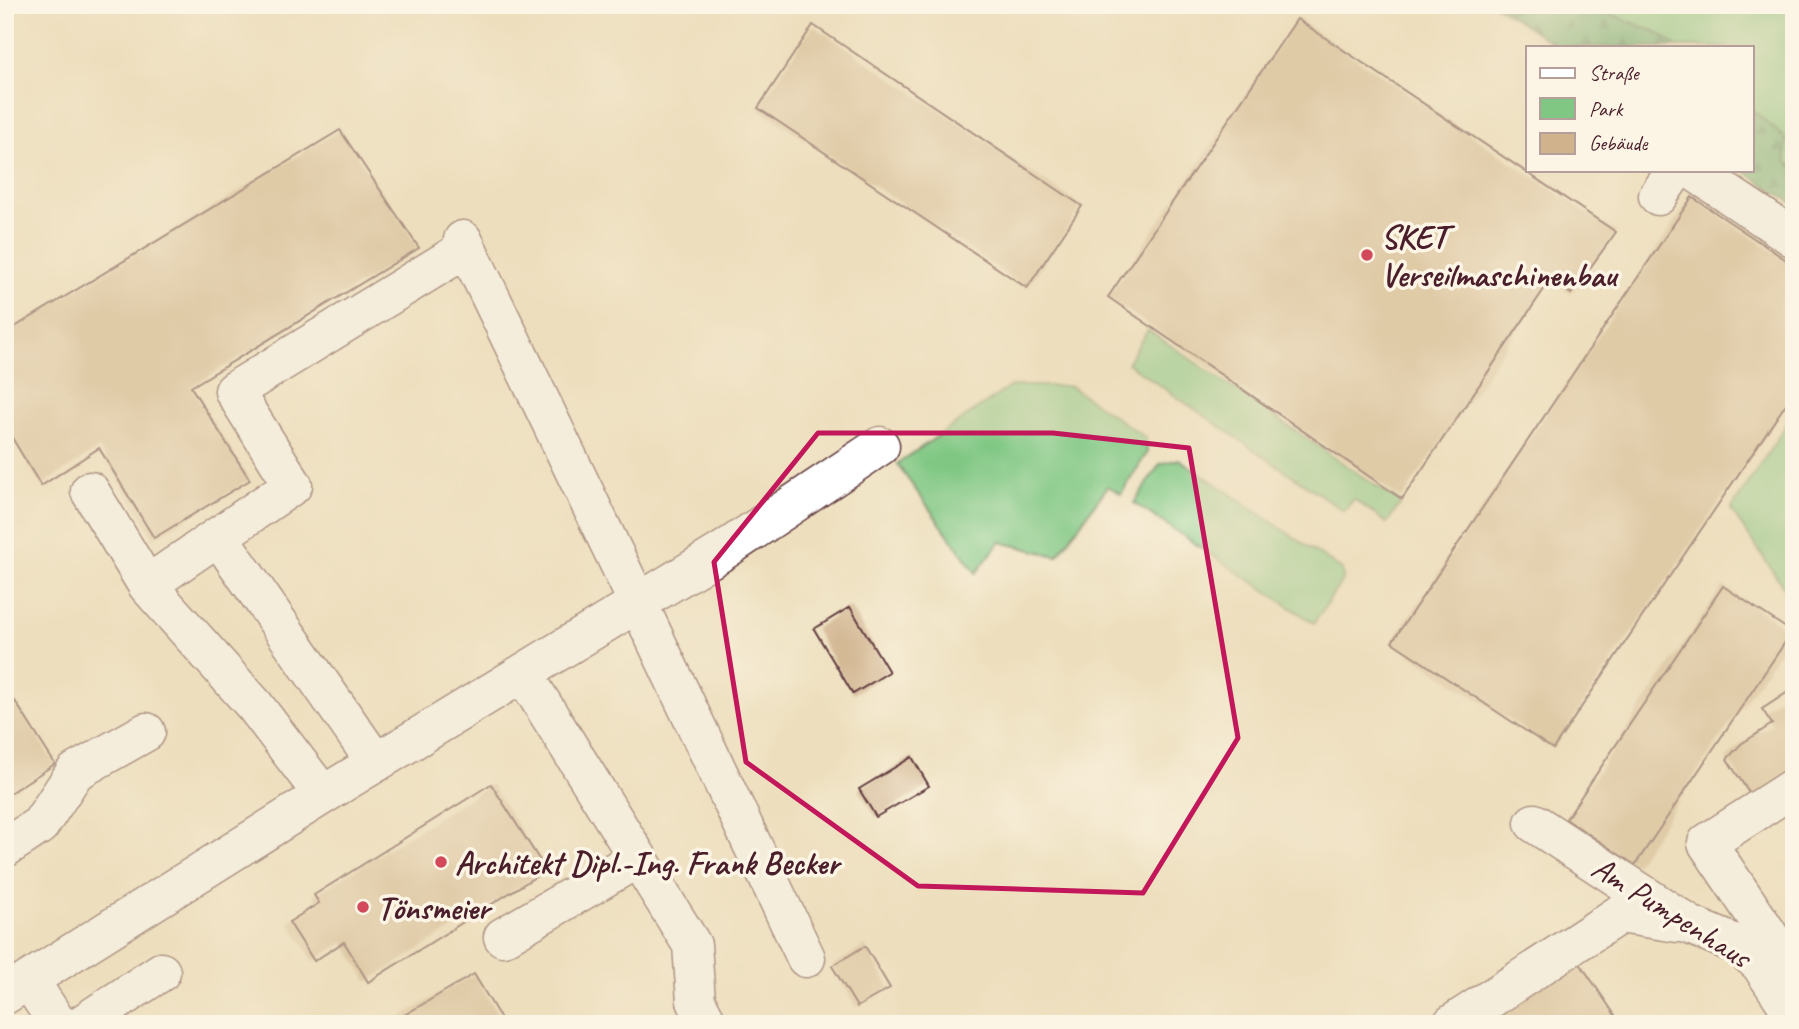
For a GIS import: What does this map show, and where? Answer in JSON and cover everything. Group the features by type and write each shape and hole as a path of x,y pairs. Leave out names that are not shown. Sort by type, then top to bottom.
{"street":[{"path":"1695,172 1794,238"},
{"path":"147,585 293,485 234,391 465,244 806,958"},
{"path":"58,1024 17,987 723,551 880,446"},
{"path":"90,491 147,585 256,706 323,796"},
{"path":"218,536 376,763"},
{"path":"523,674 692,945 696,1001 708,1024"},
{"path":"5,848 40,825 75,772 146,732"},
{"path":"1778,953 1707,844 1794,787"},
{"name":"Am Pumpenhaus","path":"1534,823 1690,925 1738,945 1778,953 1794,1015"},
{"path":"503,937 638,858"},
{"path":"1452,1024 1620,914 1690,925"},
{"path":"82,1024 161,972"}],"highlighted area":[{"path":"818,433 1053,433 1189,448 1238,738 1143,893 918,886 746,762 714,562"}],"green space":[{"path":"1495,5 1587,5 1659,33 1675,46 1556,46"},
{"path":"1587,5 1794,5 1794,168 1786,162 1786,139 1754,112 1754,46 1675,46 1659,33"},
{"path":"1754,112 1786,139 1786,161 1794,168 1794,204 1745,172 1754,172"},
{"path":"1148,330 1401,503 1387,523 1354,499 1344,511 1127,363"},
{"path":"1011,386 1070,386 1146,438 1147,453 1121,494 1108,486 1057,556 1000,542 976,573 897,464"},
{"path":"1794,413 1794,602 1731,510"},
{"path":"1179,459 1342,570 1343,579 1314,623 1134,503 1160,464"}],"building":[{"name":"SKET Verseilmaschinenbau","path":"1297,19 1616,232 1571,294 1551,279 1402,499 1108,297"},
{"path":"813,25 1082,206 1027,288 758,108"},
{"path":"340,130 419,248 191,387 250,480 154,538 99,448 41,486 5,426 5,333"},
{"path":"1692,197 1794,265 1794,392 1553,749 1392,642"},
{"path":"1723,586 1792,632 1635,865 1566,819"},
{"path":"850,607 889,672 853,694 814,629"},
{"path":"1794,688 1794,738 1787,742 1794,752 1794,772 1753,799 1727,759 1741,744 1772,724 1762,709"},
{"path":"15,701 55,764 5,796 5,708"},
{"path":"912,757 929,786 876,817 859,789"},
{"path":"491,784 546,870 368,982 344,942 314,961 289,922 319,903 314,895"},
{"path":"865,946 890,988 857,1007 832,966"},
{"path":"1577,959 1621,1024 1482,1024"},
{"path":"474,974 504,1024 389,1024"}],"place":[{"name":"SKET Verseilmaschinenbau","path":"1367,255"},
{"name":"Architekt Dipl.-Ing. Frank Becker","path":"441,862"},
{"name":"Tönsmeier","path":"363,907"}]}
